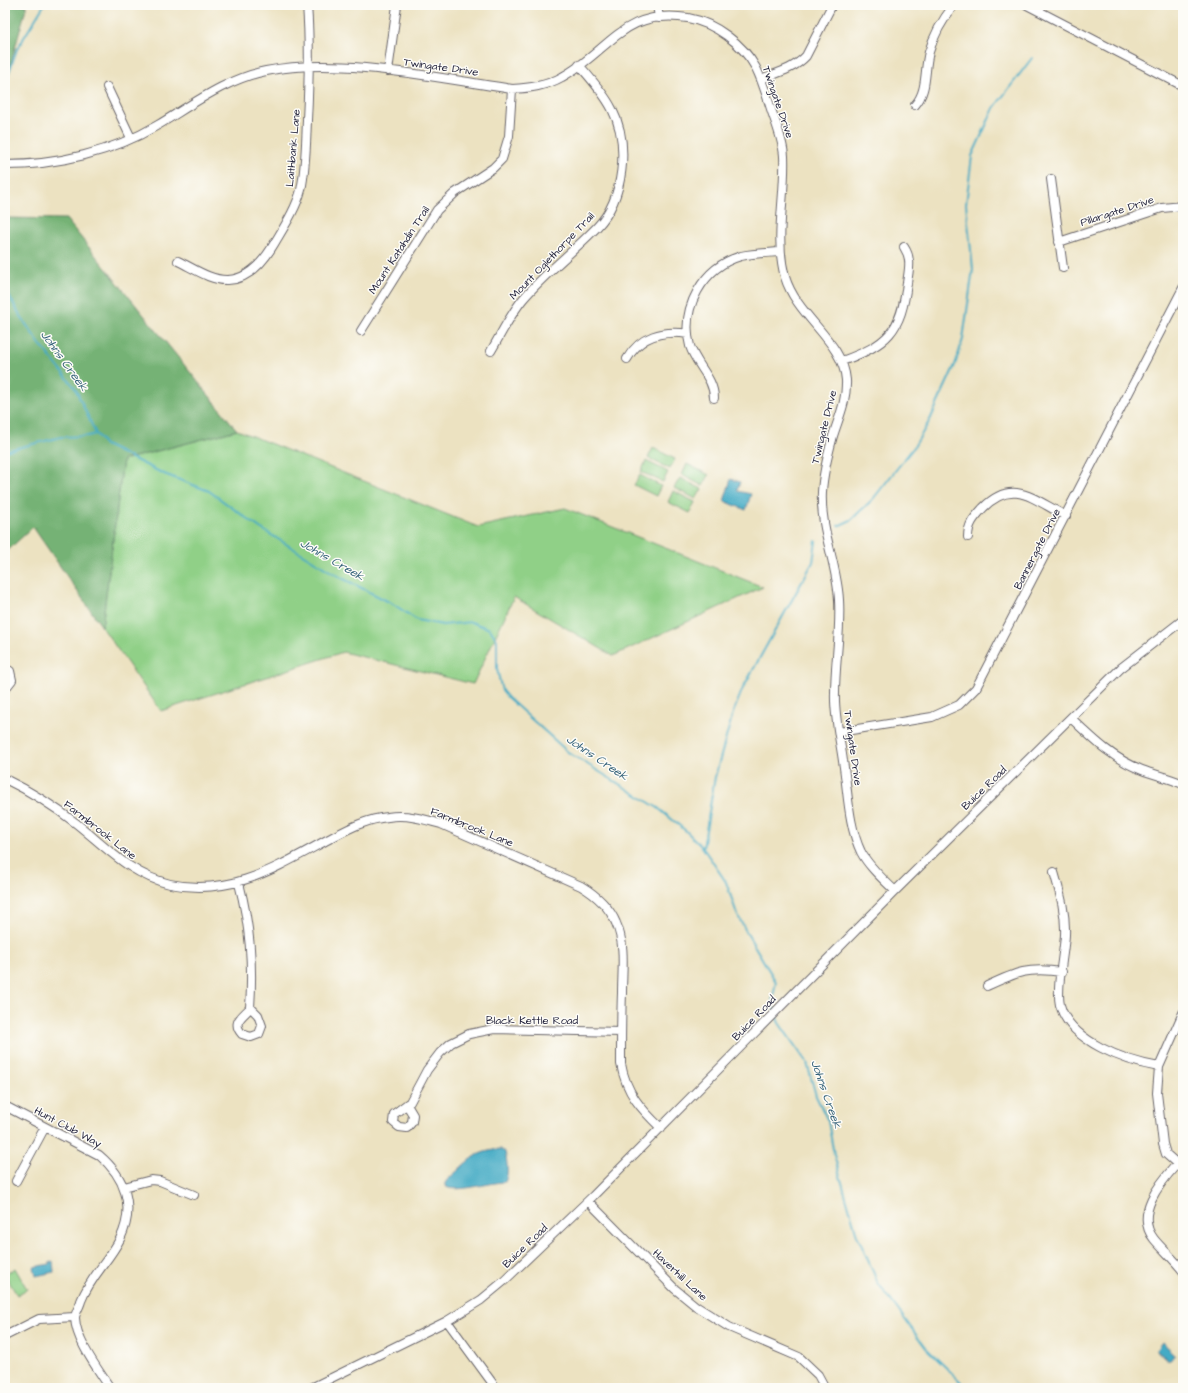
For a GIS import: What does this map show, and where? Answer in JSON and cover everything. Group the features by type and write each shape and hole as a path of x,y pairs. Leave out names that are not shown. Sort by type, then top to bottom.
{"street":[{"name":"Laithbank Lane","path":"178,261 213,278 228,280 241,277 259,265 268,255 288,219 301,190 305,155 309,66 307,5"},
{"path":"388,71 397,5"},
{"path":"657,5 659,18"},
{"path":"760,79 792,67 806,56 832,5"},
{"path":"915,105 923,93 929,52 934,35 954,5"},
{"path":"1027,5 1183,86"},
{"name":"Twingate Drive","path":"5,165 52,162 82,156 110,147 157,126 211,92 237,80 265,71 309,66 388,71 512,89 530,88 548,84 564,77 622,30 640,22 659,18 691,19 719,31 744,52 754,65 780,135 784,152 780,252 785,275 794,298 805,315 834,348 842,361 846,382 844,399 828,456 822,494 824,527 837,578 839,599 840,622 835,694 839,732 856,841 869,864 895,891"},
{"name":"Mount Oglethorpe Trail","path":"491,351 523,300 598,226 609,211 617,194 622,153 618,124 606,98 579,65"},
{"path":"107,86 131,138"},
{"name":"Mount Katahdin Trail","path":"360,331 437,210 455,193 493,168 502,159 509,136 512,89"},
{"path":"1051,179 1063,268"},
{"name":"Pillargate Drive","path":"1059,242 1162,208 1183,206"},
{"path":"842,361 877,346 889,335 898,323 904,305 910,262 909,255 904,247"},
{"path":"714,398 713,386 694,356 688,334 688,318 692,301 700,285 712,272 725,263 740,257 780,252"},
{"name":"Bannergate Drive","path":"839,732 932,717 950,710 967,698 983,678 1183,288"},
{"path":"627,359 638,344 650,337 669,332 688,334"},
{"path":"968,537 968,528 972,519 992,498 1005,492 1022,494 1066,516"},
{"name":"Buice Road","path":"311,1388 447,1321 481,1300 504,1281 588,1201 895,891 1121,668 1183,620"},
{"path":"5,668 10,671 12,680 5,689"},
{"path":"1072,718 1098,744 1120,760 1183,784"},
{"name":"Farmbrook Lane","path":"5,779 43,800 76,824 118,860 146,876 169,884 191,887 215,887 239,883 265,873 350,828 369,820 406,816 425,819 441,824 581,886 594,894 605,905 616,923 622,944 621,1064 626,1086 637,1105 661,1128"},
{"path":"1054,872 1062,899 1064,918 1060,1005 1065,1018 1073,1029 1083,1037 1122,1057 1159,1067"},
{"path":"239,883 247,913 251,944 252,974 250,1007"},
{"path":"987,986 1026,970 1041,969 1062,972"},
{"path":"1183,1013 1164,1052 1159,1067 1157,1094 1160,1134 1166,1154 1180,1167 1163,1180 1152,1198 1148,1209 1148,1224 1153,1237 1183,1271"},
{"name":"Black Kettle Road","path":"407,1105 435,1058 450,1043 469,1034 494,1029 621,1032"},
{"name":"Hunt Club Way","path":"5,1106 99,1155 112,1167 124,1187 127,1217 120,1239 86,1289 75,1317"},
{"path":"16,1181 45,1126"},
{"path":"124,1187 151,1180 194,1195"},
{"name":"Haverhill Lane","path":"588,1201 675,1289 697,1308 729,1327 799,1357 818,1376 826,1388"},
{"path":"6,1335 39,1319 75,1317 83,1346 110,1388"},
{"path":"447,1321 496,1388"}],"green space":[{"path":"5,5 27,5 7,77 5,77"},
{"path":"5,218 66,219 237,430 123,460 102,627 33,527 5,553"},
{"path":"237,430 478,527 565,508 763,587 613,656 514,597 473,684 343,652 161,711 102,627 123,460"},
{"path":"653,448 675,459 670,469 648,458"},
{"path":"646,461 668,472 663,482 641,472"},
{"path":"687,464 709,475 703,486 682,475"},
{"path":"640,475 661,486 656,496 634,485"},
{"path":"680,478 702,489 696,499 674,488"},
{"path":"673,491 695,502 690,513 668,502"},
{"path":"15,1268 27,1289 17,1295 5,1275"}],"water":[{"path":"731,479 740,482 737,491 751,494 746,510 724,501"},
{"path":"500,1149 505,1152 507,1171 505,1182 456,1189 445,1186 447,1180 466,1162 480,1154"},
{"path":"53,1261 54,1272 36,1276 34,1267 50,1264 50,1262"},
{"path":"1162,1342 1175,1354 1169,1361 1156,1350"}],"waterway":[{"name":"Johns Creek","path":"5,84 17,49 44,5"},
{"path":"838,526 851,520 873,499 914,447 930,420 955,365 963,339 973,269 966,204 972,156 994,108 1032,58"},
{"name":"Johns Creek","path":"5,288 21,317 39,343 75,388 96,434 105,445 164,474 209,491 260,528 338,576 393,604 417,620 443,625 471,622 490,629 497,640 497,669 502,691 508,698 569,753 658,808 686,831 703,848 726,882 737,914 776,982 772,1002 774,1010"},
{"path":"5,451 61,437 88,436 96,434"},
{"path":"703,848 715,777 733,713 743,688 813,562 816,541"},
{"name":"Johns Creek","path":"776,1016 779,1023 807,1063 816,1096 828,1121 834,1155 857,1235 878,1283 926,1348 967,1388"}]}
